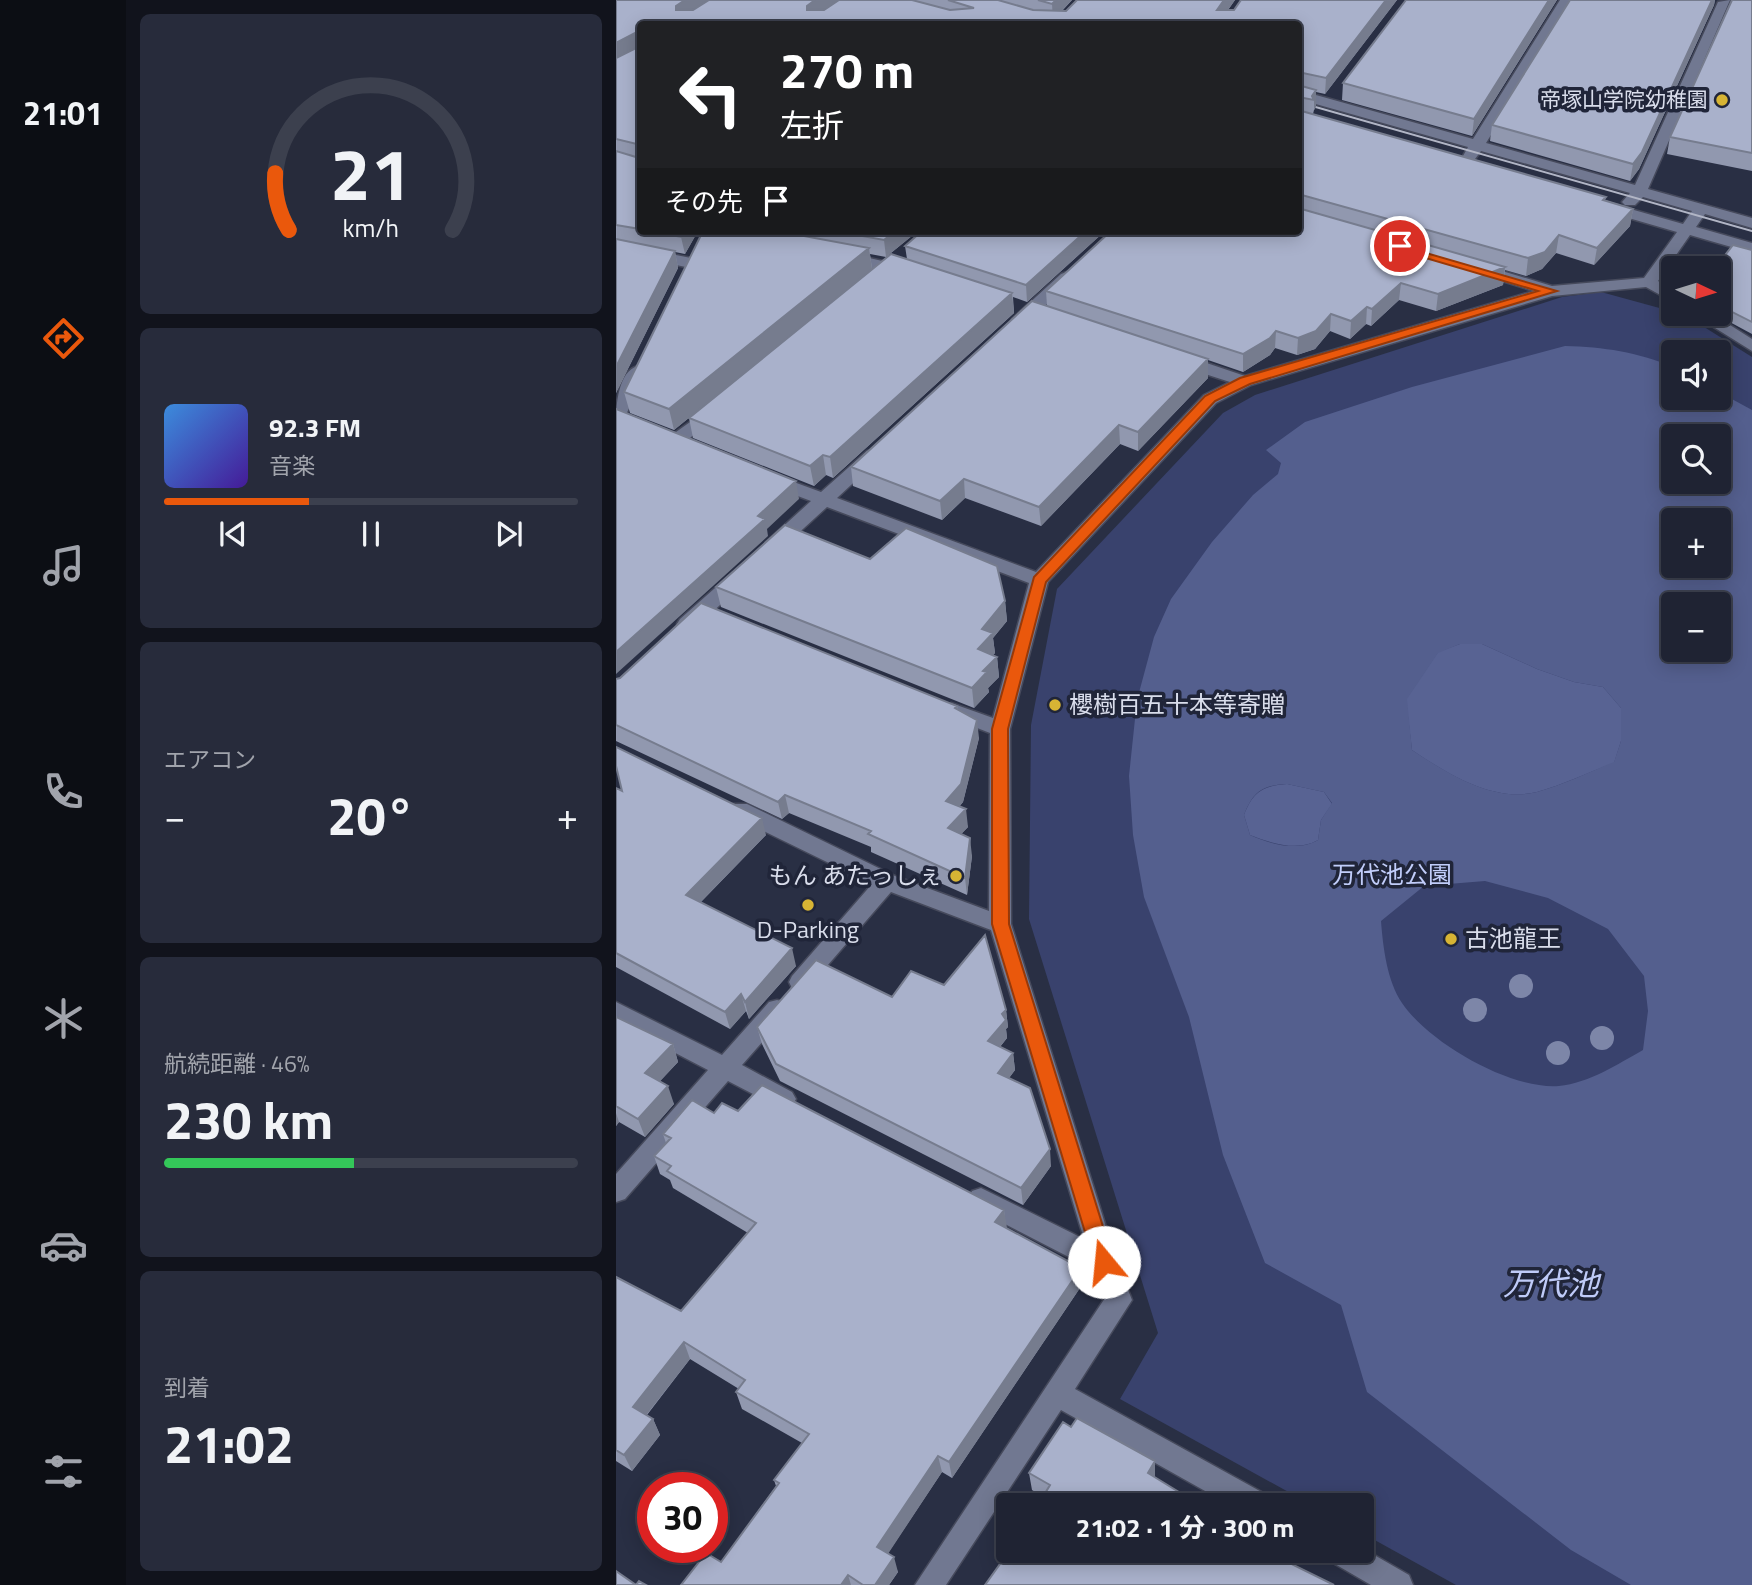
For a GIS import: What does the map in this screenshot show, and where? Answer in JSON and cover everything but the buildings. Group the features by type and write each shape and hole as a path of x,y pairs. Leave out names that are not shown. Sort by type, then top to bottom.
{"street":[{"path":"1468,168 1567,0"},
{"path":"1622,212 1639,192 1727,2"},
{"path":"1302,94 1334,98 1479,146 1752,223"},
{"path":"1318,116 1334,98"},
{"path":"1595,204 1752,248"},
{"path":"1649,282 1688,231 1701,209"},
{"path":"616,248 691,264"},
{"path":"825,253 895,261 928,278"},
{"path":"869,283 895,261"},
{"path":"1458,263 1551,291"},
{"path":"1009,330 1079,267"},
{"path":"929,1585 1119,1300 1104,1262 1000,924 1000,729 1039,580 1210,399 1245,381 1551,291 1649,282 1661,290"},
{"path":"1720,326 1752,346"},
{"path":"1169,356 1245,381"},
{"path":"619,418 645,358"},
{"path":"700,450 670,438 726,400"},
{"path":"674,636 886,443"},
{"path":"750,470 1039,580"},
{"path":"703,610 728,620"},
{"path":"935,703 1000,729"},
{"path":"727,804 887,882 1000,924"},
{"path":"616,1191 887,882"},
{"path":"616,1012 811,1113"},
{"path":"957,1187 1104,1262"},
{"path":"1057,1393 1236,1493"},
{"path":"1361,1563 1399,1585"}],"green space":[{"name":"万代池","path":"1601,292 1661,308 1661,326 1703,326 1725,340 1661,340 1661,410 1731,410 1731,344 1752,357 1752,1585 1456,1585 1374,1540 1374,1493 1290,1493 1120,1399 1158,1333 1029,919 1031,725 1057,589 1223,413 1255,395 1562,297"}],"shaded area":[{"path":"1460,644 1482,644 1537,669 1574,682 1603,687 1621,708 1621,741 1614,763 1537,792 1504,793 1471,784 1412,750 1406,699 1438,652"},
{"path":"1287,784 1324,792 1332,804 1321,820 1318,840 1310,844 1293,846 1250,835 1244,815 1251,801 1271,786"}],"water":[{"name":"万代池","path":"1565,346 1607,349 1661,362 1661,410 1731,410 1731,399 1752,410 1752,1585 1631,1585 1571,1550 1367,1392 1341,1305 1265,1263 1223,1155 1189,1017 1144,897 1133,835 1129,776 1137,700 1154,637 1171,599 1212,542 1253,495 1278,474 1281,463 1266,450 1305,422 1412,387","holes":["1460,644 1482,644 1537,669 1574,682 1603,687 1621,708 1621,741 1614,762 1556,786 1520,794 1487,790 1471,784 1412,750 1407,699 1438,653","1287,784 1324,792 1332,803 1321,820 1318,840 1310,844 1275,844 1250,835 1244,815 1255,795 1265,788","1485,881 1548,898 1608,929 1644,976 1648,1011 1643,1050 1592,1077 1559,1086 1540,1085 1495,1072 1451,1048 1431,1033 1402,1003 1389,974 1385,953 1381,921 1424,886"]}],"tram line":[{"path":"1302,103 1752,231"}],"place":[{"name":"帝塚山学院幼稚園","path":"1722,100"},
{"name":"櫻樹百五十本等寄贈","path":"1055,705"},
{"name":"もん あたっしぇ","path":"956,876"},
{"name":"D-Parking","path":"808,905"},
{"name":"古池龍王","path":"1451,939"}],"route":[{"path":"1104,1262 1000,924 1000,729 1039,580 1210,399 1245,381 1551,291 1400,246"}],"park label":[{"name":"万代池公園","path":"1392,875"}]}
